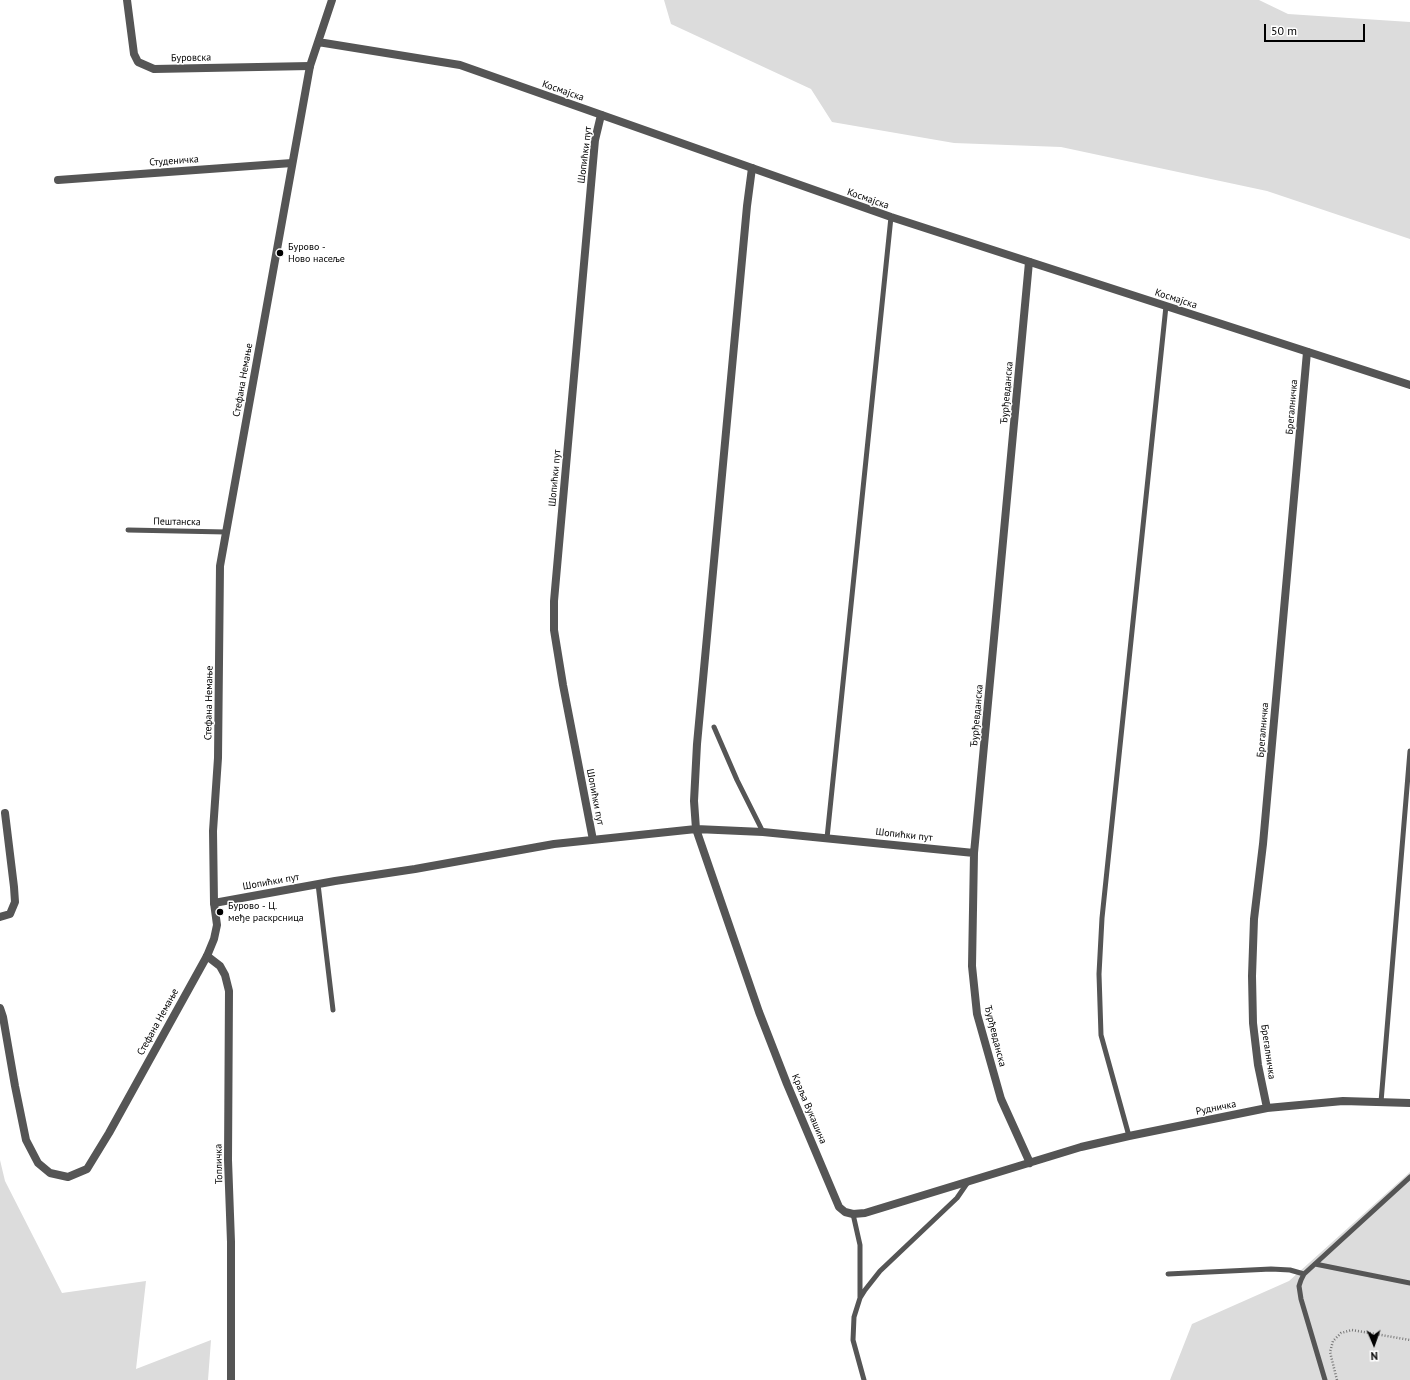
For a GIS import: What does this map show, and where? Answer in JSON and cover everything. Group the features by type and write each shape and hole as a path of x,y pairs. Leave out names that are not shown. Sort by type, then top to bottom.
{"street":[{"name":"Буровска","path":"127,0 134,54 138,62 154,69 310,66"},
{"name":"Стефана Немање","path":"0,1008 3,1017 26,1140 38,1163 50,1173 68,1177 87,1169 207,956 214,939 217,925 214,903 213,831 218,758 220,566 310,66 332,0"},
{"name":"Космајска","path":"318,42 460,65 891,217 1410,385"},
{"name":"Шопићки пут","path":"593,840 554,630 554,601 595,140 601,115"},
{"name":"Студеничка","path":"58,180 292,163"},
{"name":"Краља Вукашина","path":"752,168 746,214 697,744 694,802 696,829 759,1012 787,1084 839,1207 844,1212 853,1214"},
{"name":"Ђурђевданска","path":"1029,262 974,853 972,966 977,1014 1001,1099 1030,1163"},
{"name":"Брегалничка","path":"1267,1108 1258,1065 1253,1023 1252,976 1254,919 1263,844 1307,352"},
{"path":"0,917 10,914 15,902 5,813"},
{"name":"Шопићки пут","path":"214,903 554,844 696,829 763,832 974,853"},
{"name":"Топличка","path":"207,956 220,966 225,975 229,991 228,1160 231,1242 231,1380"},
{"name":"Рудничка","path":"1030,1163 1081,1147 1267,1108 1343,1101 1410,1103"},
{"path":"853,1214 865,1213 1030,1163"}],"lane":[{"path":"827,838 891,217"},
{"path":"1129,1136 1101,1035 1099,974 1102,918 1166,306"},
{"name":"Пештанска","path":"128,530 226,532"},
{"path":"714,727 737,780 763,832"},
{"path":"1381,1102 1410,751"},
{"path":"318,884 333,1010"},
{"path":"1325,1380 1299,1293 1299,1286 1304,1274 1410,1177"},
{"path":"864,1380 853,1340 854,1317 860,1298 880,1271 958,1198 968,1182"},
{"path":"853,1214 860,1245 860,1298"},
{"path":"1315,1264 1410,1283"},
{"path":"1168,1274 1275,1269 1290,1270 1304,1274"}],"path":[{"path":"1337,1380 1330,1352 1333,1341 1341,1333 1352,1330 1410,1340"}],"shaded area":[{"path":"664,0 1259,0 1288,14 1410,22 1410,239 1267,191 1061,147 954,143 832,122 811,89 671,24"},
{"path":"0,1160 5,1181 62,1293 146,1281 136,1369 211,1340 208,1380 0,1380"},
{"path":"1410,1172 1410,1380 1170,1380 1192,1324 1289,1281"}],"place":[{"name":"Бурово - Ново насеље","path":"280,253"},
{"name":"Бурово - Ц. међе раскрсница","path":"220,912"}]}
